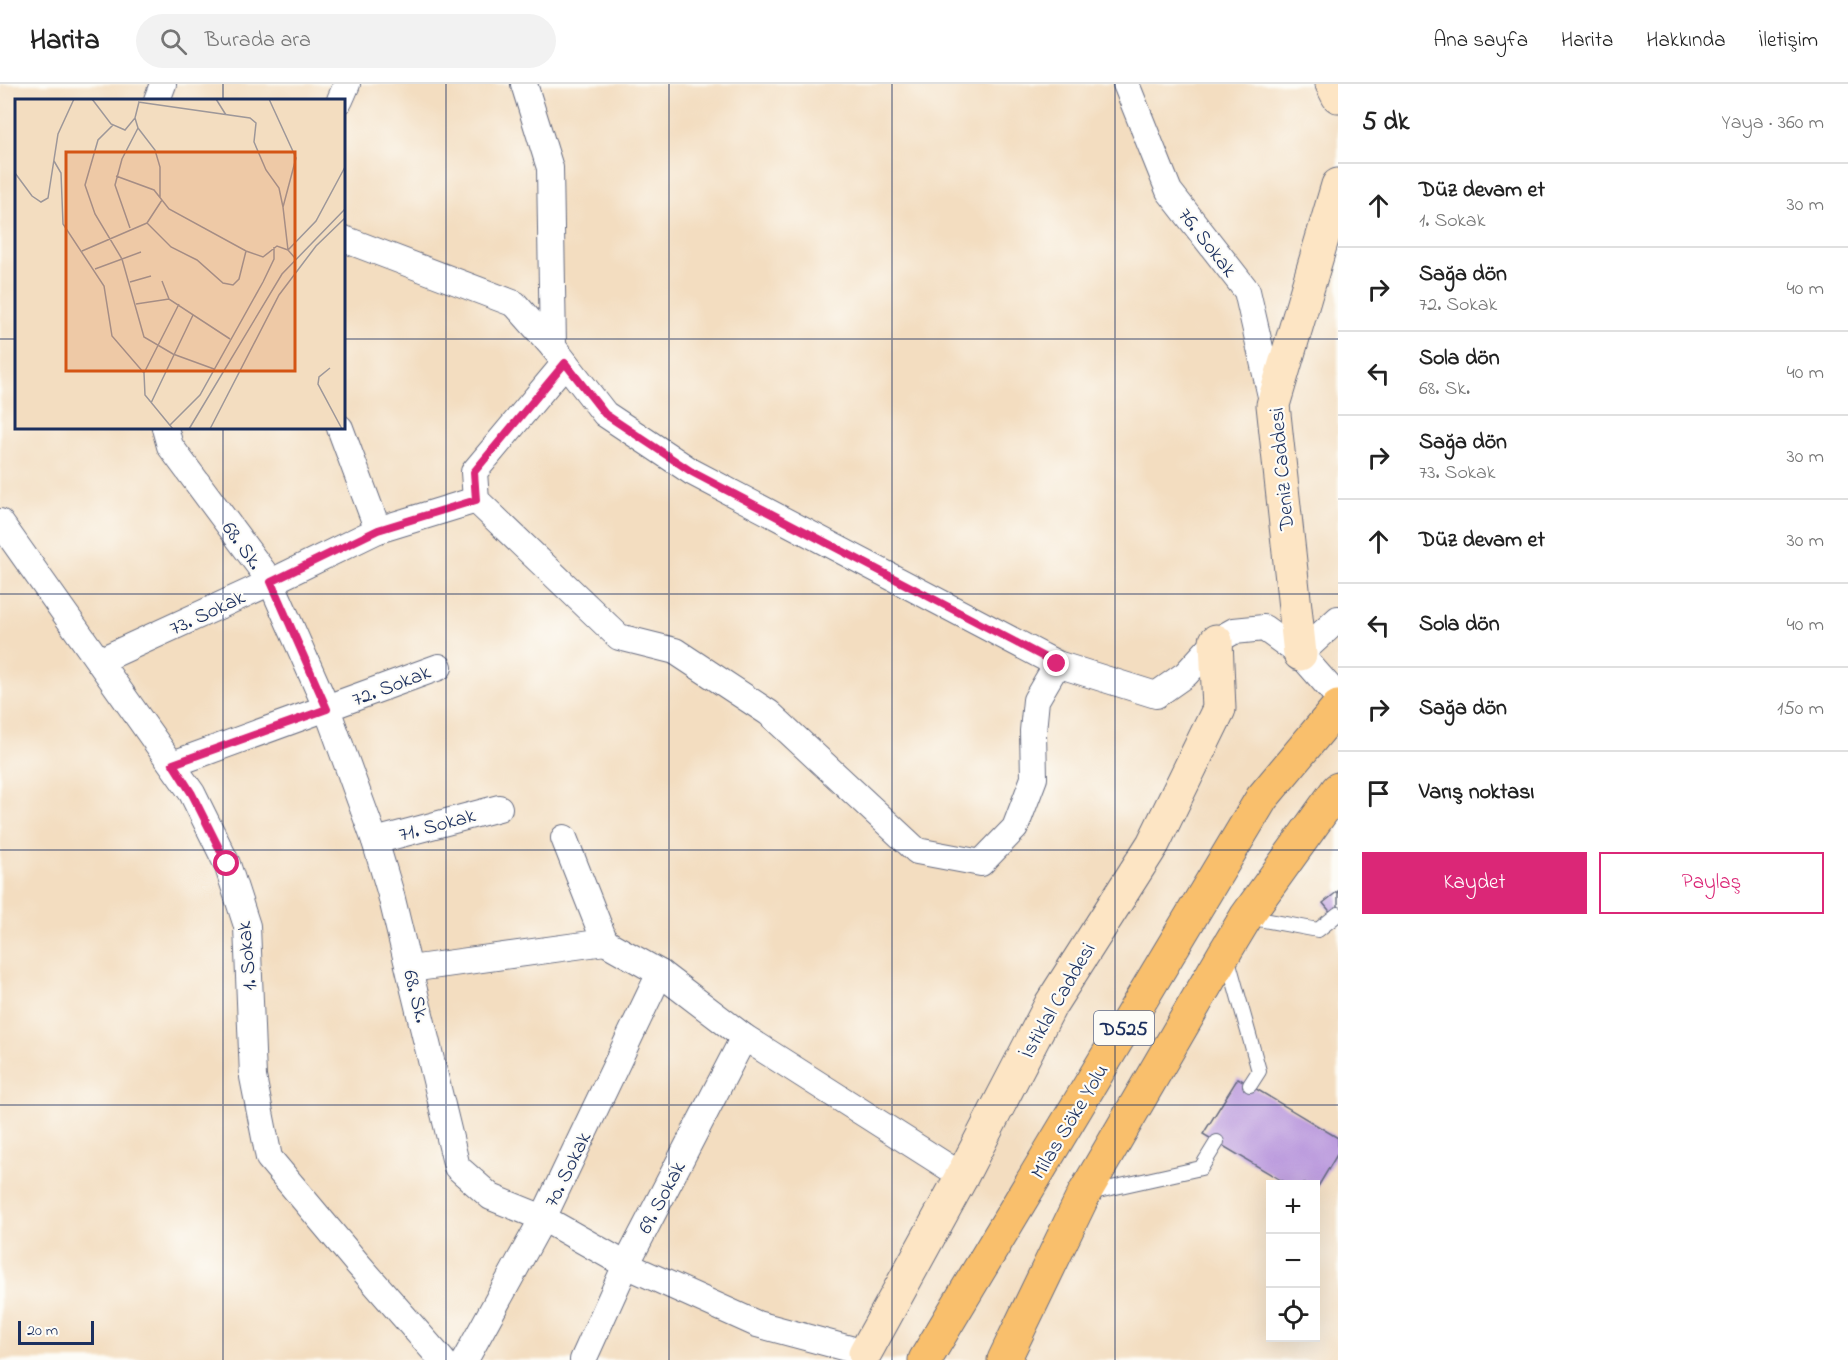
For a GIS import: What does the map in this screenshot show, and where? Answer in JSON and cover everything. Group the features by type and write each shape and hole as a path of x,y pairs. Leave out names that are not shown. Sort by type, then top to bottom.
{"highway":[{"name":"Milas Söke Yolu","path":"925,1360 1262,798 1338,707"},
{"name":"D525","path":"1004,1360 1084,1194 1225,952 1246,917 1338,789"}],"street":[{"path":"157,99 163,84"},
{"path":"340,99 347,84"},
{"path":"525,84 550,168 559,355 474,472 476,500 619,637 675,651 769,713 917,851 981,863 1015,828 1034,778 1033,731 1036,700 1057,664"},
{"name":"76. Sokak","path":"1126,84 1169,190 1247,291 1273,405"},
{"path":"1332,84 1338,96"},
{"name":"Deniz Caddesi","path":"1300,654 1273,405 1338,185"},
{"path":"345,239 515,304 605,414 692,472 1057,664 1156,695 1186,674 1216,641 1234,631 1264,628 1300,654 1338,697"},
{"name":"68. Sk.","path":"165,429 170,446 271,582 327,709 375,841 410,969 457,1167 490,1197 543,1218 626,1265 757,1324 863,1357"},
{"path":"340,429 378,530"},
{"name":"73. Sokak","path":"99,661 378,530 476,500"},
{"name":"1. Sokak","path":"0,522 173,764 192,794 227,864 247,926 253,1077 269,1158 442,1360"},
{"path":"1300,654 1338,619"},
{"name":"İstiklal Caddesi","path":"863,1357 962,1176 1051,1004 1153,843 1219,709 1216,641"},
{"name":"72. Sokak","path":"173,764 439,667"},
{"name":"71. Sokak","path":"375,841 499,808"},
{"path":"564,838 605,942"},
{"path":"410,969 605,942 660,973 744,1037 962,1176"},
{"name":"70. Sokak","path":"465,1360 543,1218 660,973"},
{"name":"69. Sokak","path":"583,1360 626,1265 744,1037"}],"lane":[{"path":"1246,917 1318,930 1338,914"},
{"path":"1225,952 1259,1071 1250,1085"},
{"path":"1084,1194 1201,1168 1216,1142"}],"building":[{"path":"1338,891 1338,921 1323,903"},
{"path":"1238,1078 1338,1138 1338,1153 1320,1183 1320,1180 1280,1180 1203,1134"}],"route":[{"path":"227,864 192,794 173,764 327,709 271,582 378,530 476,500 474,472 565,363 605,414 692,472 1057,664"}]}
